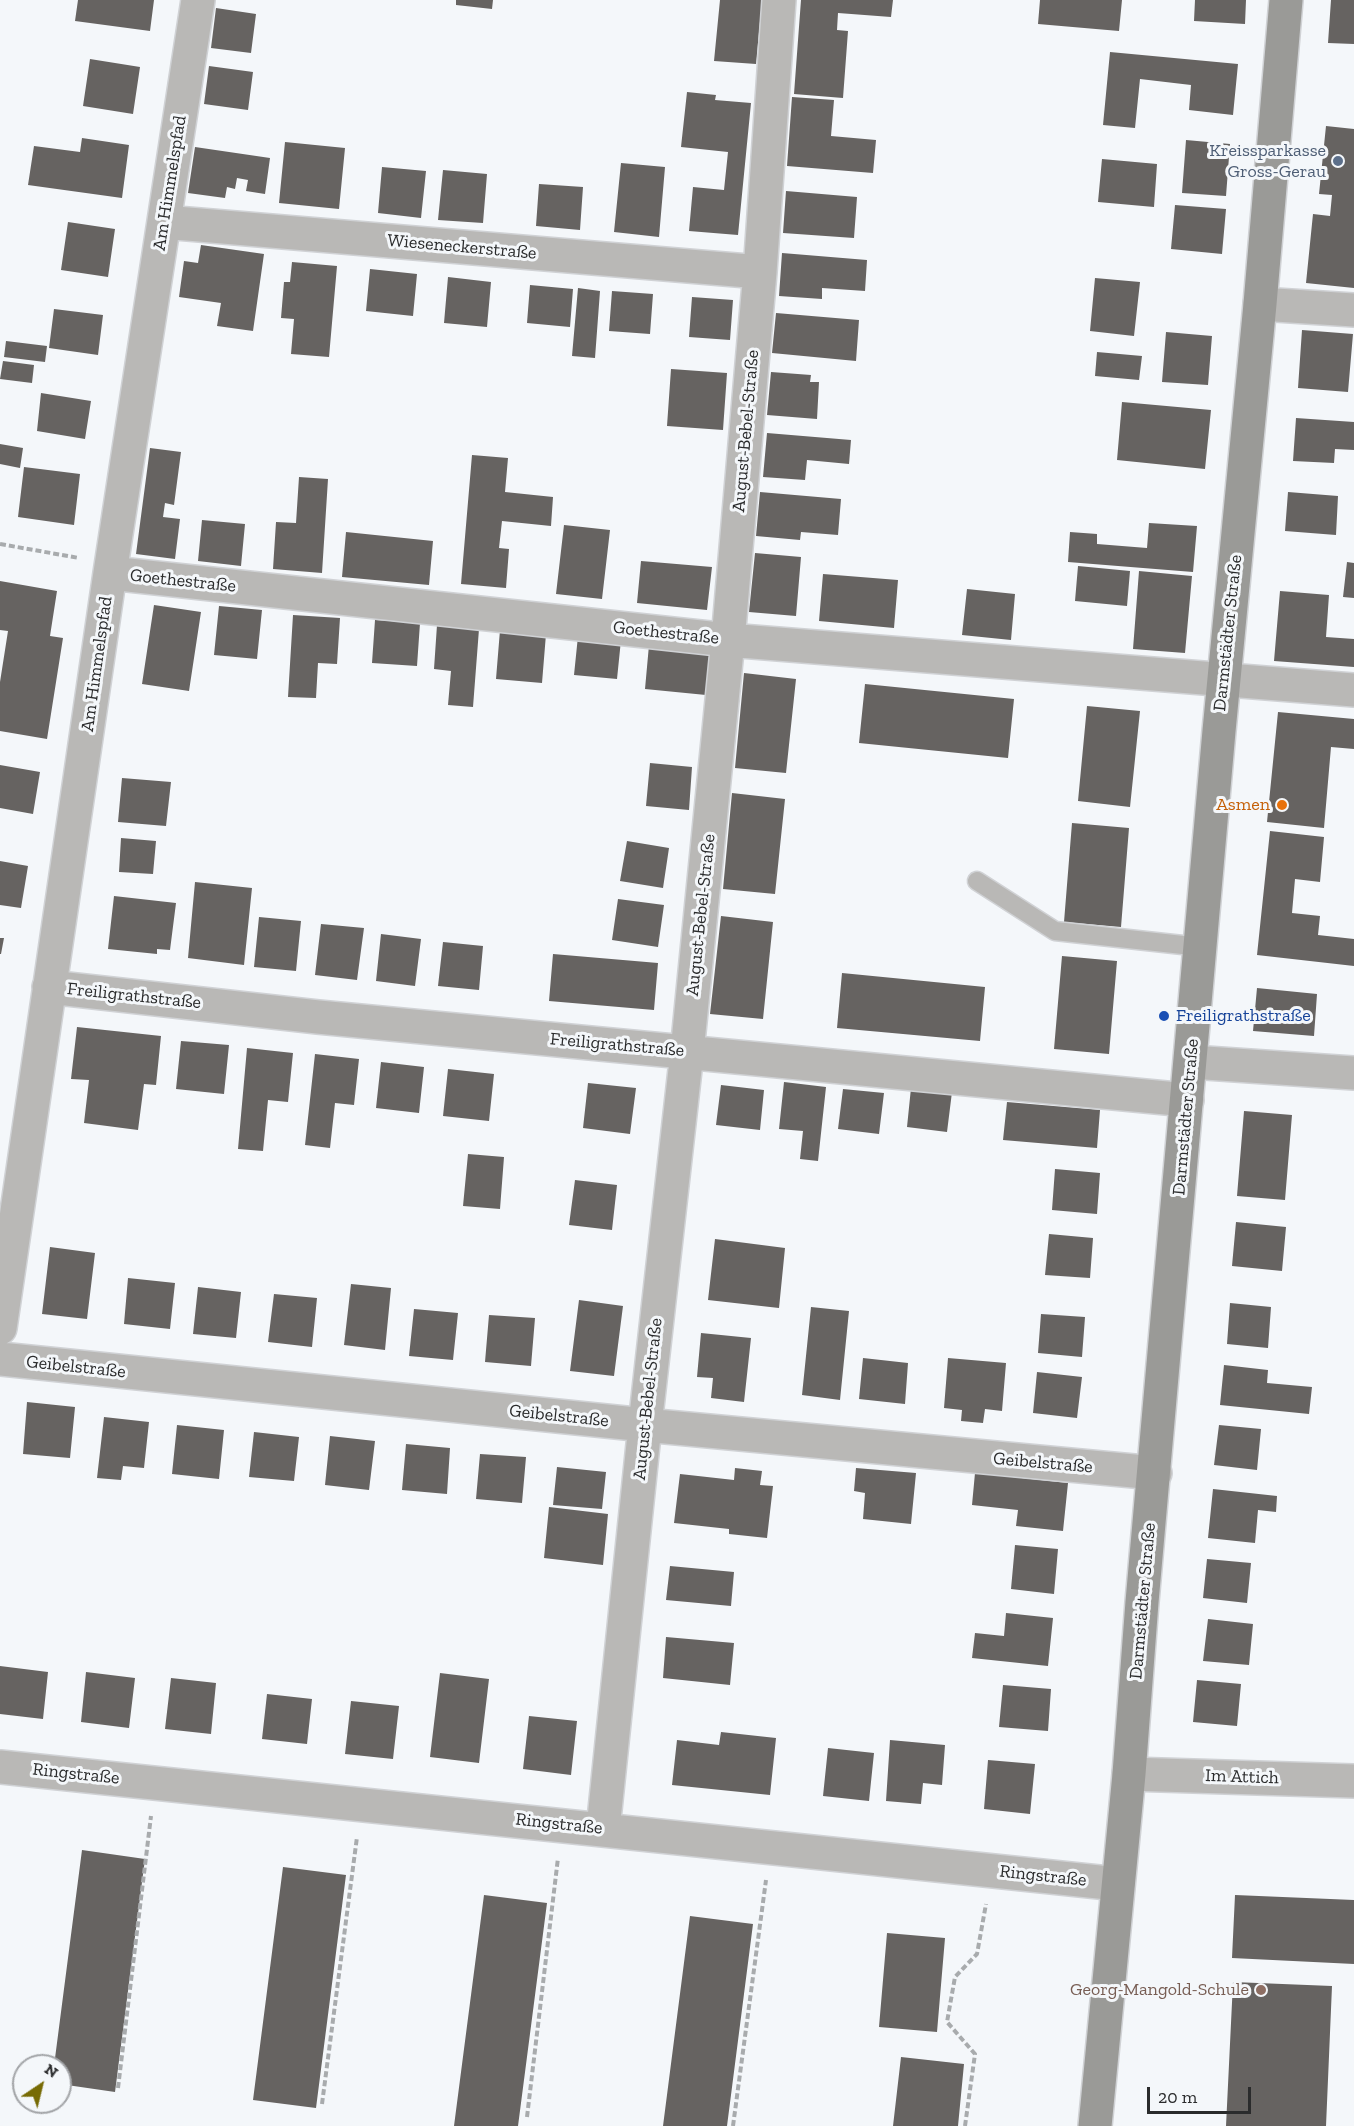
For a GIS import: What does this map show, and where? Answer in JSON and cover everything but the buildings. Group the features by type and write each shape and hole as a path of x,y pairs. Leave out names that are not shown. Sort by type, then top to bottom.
{"main road":[{"name":"Darmstädter Straße","path":"1095,2126 1129,1774 1142,1602 1286,0"}],"street":[{"name":"Am Himmelspfad","path":"0,1328 110,573 198,0"},
{"name":"August-Bebel-Straße","path":"603,1829 687,1052 728,640 760,272 779,0"},
{"name":"Wieseneckerstraße","path":"164,222 760,272"},
{"path":"1260,304 1354,310"},
{"name":"Goethestraße","path":"110,573 728,640 1354,690"},
{"name":"Freiligrathstraße","path":"49,987 318,1017 1187,1100"},
{"path":"1191,1062 1354,1073"},
{"name":"Geibelstraße","path":"0,1359 645,1425 1155,1473"},
{"name":"Ringstraße","path":"0,1767 1118,1884"},
{"name":"Im Attich","path":"1129,1774 1354,1781"}],"lane":[{"path":"977,881 1055,931 1201,947"}],"path":[{"path":"0,544 80,558 110,573"},
{"path":"118,2088 155,1783"},
{"path":"322,2104 361,1804"},
{"path":"527,2117 562,1825"},
{"path":"733,2126 770,1847"},
{"path":"965,2126 975,2054 947,2022 955,1977 977,1954 993,1870"}],"place":[{"name":"Kreissparkasse Gross-Gerau","path":"1338,161"},
{"name":"Asmen","path":"1282,805"},
{"name":"Freiligrathstraße","path":"1164,1016"},
{"name":"Georg-Mangold-Schule","path":"1261,1990"}]}
